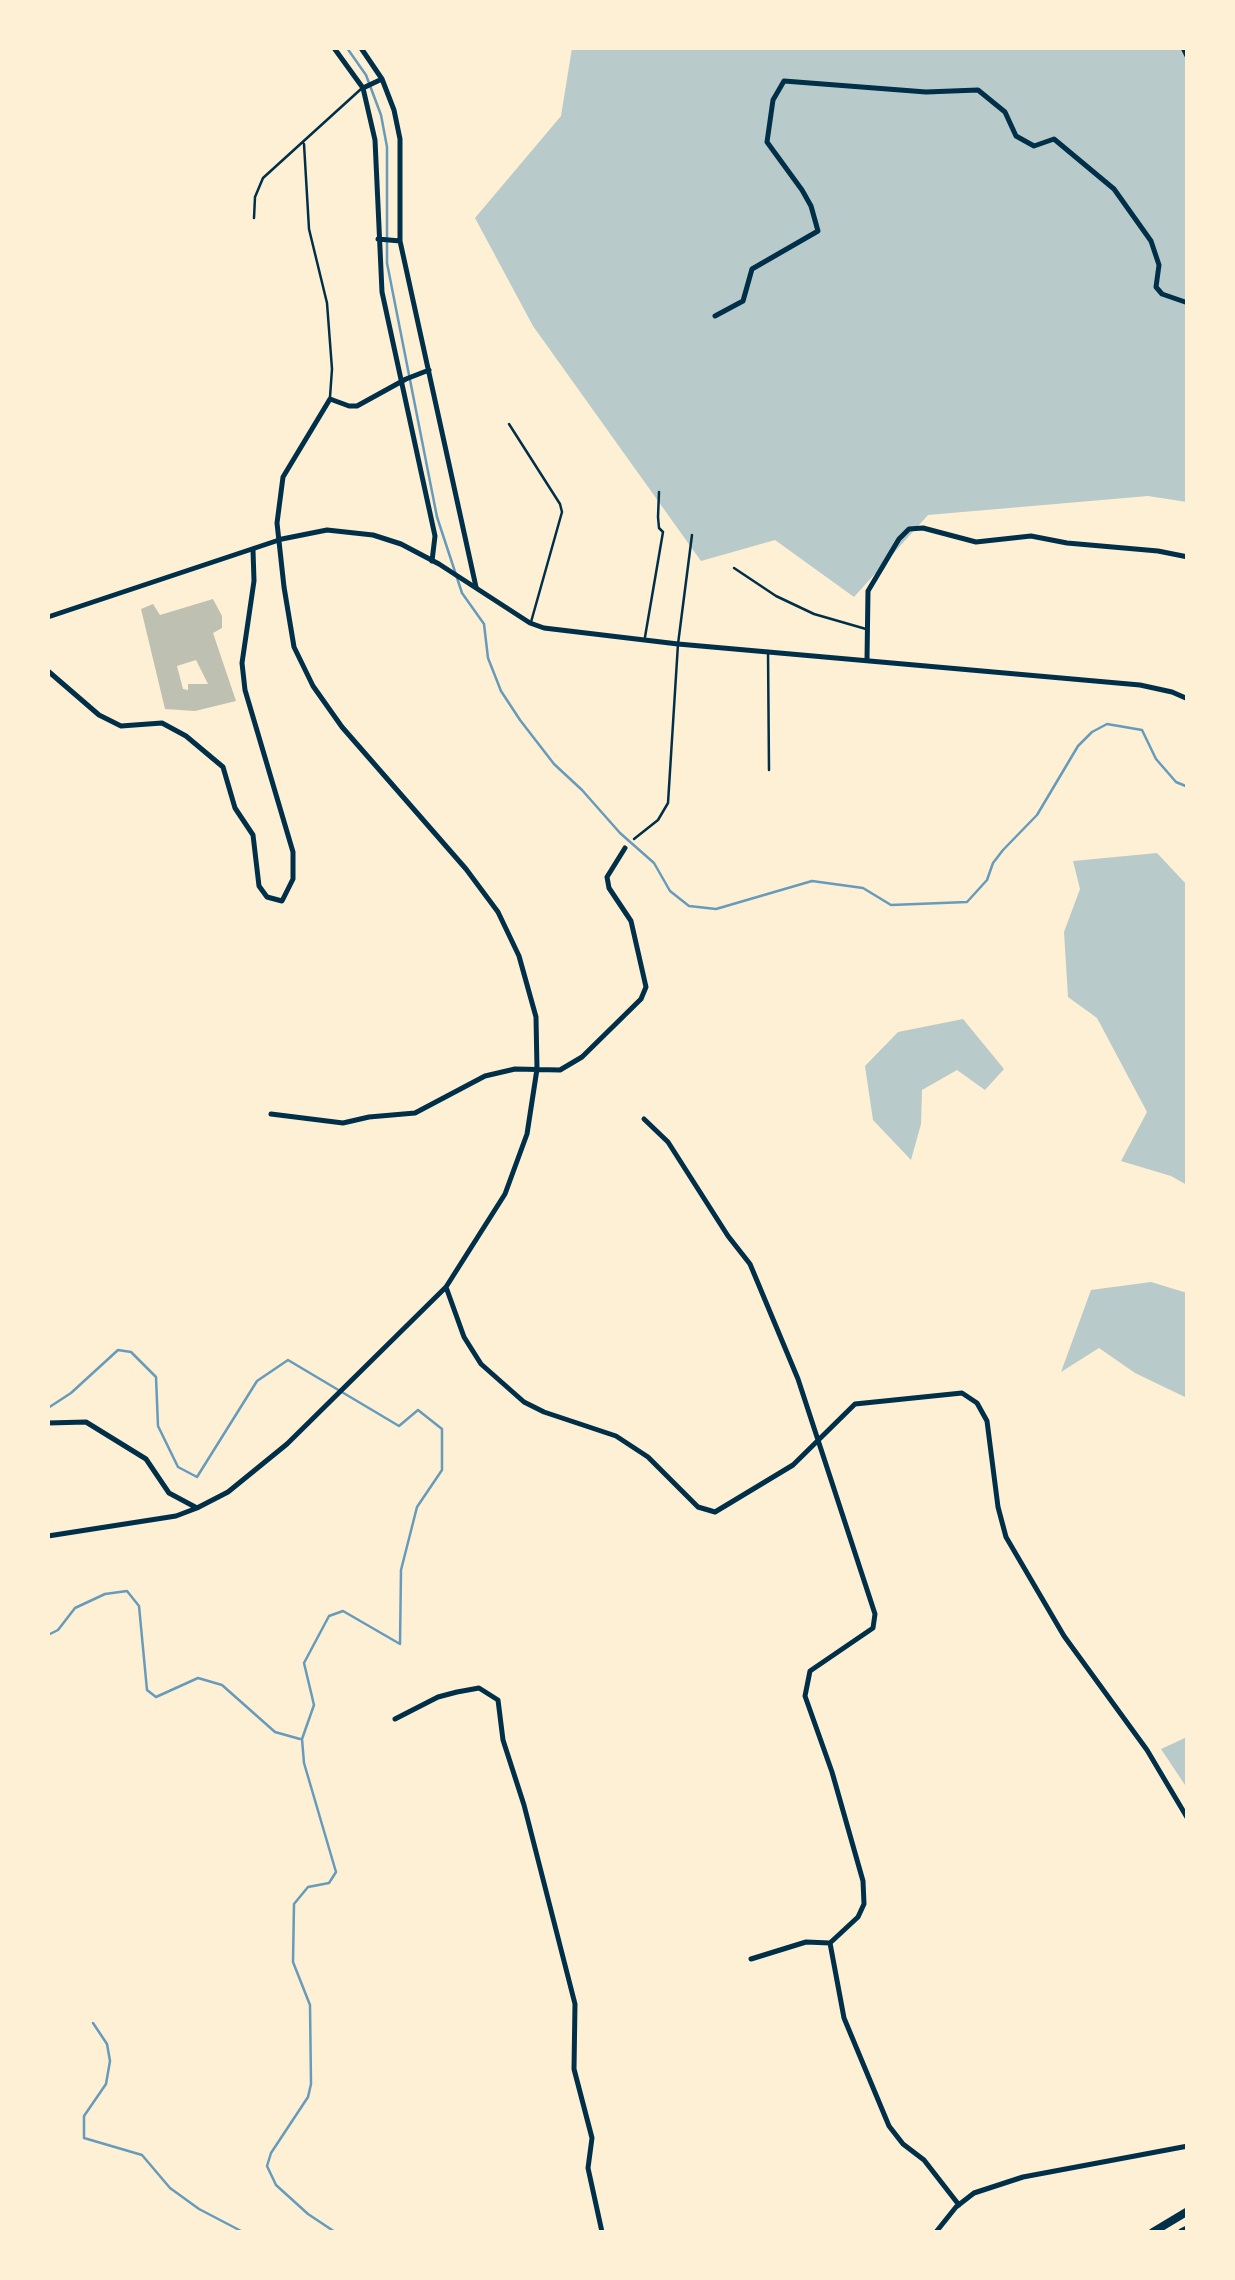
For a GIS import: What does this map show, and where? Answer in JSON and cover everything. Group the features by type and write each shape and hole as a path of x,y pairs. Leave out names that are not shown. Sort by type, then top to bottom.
{"main road":[{"path":"1153,2232 1188,2210"}],"street":[{"path":"334,48 364,87 375,140 384,308 404,381 434,536 435,563"},
{"path":"361,48 394,110 400,139 397,241 476,590"},
{"path":"1183,48 1188,58"},
{"path":"364,87 379,81"},
{"path":"715,316 743,301 752,268 818,231 802,190 767,142 772,100 784,81 926,92 978,90 1005,112 1016,136 1034,146 1054,139 1114,190 1151,242 1158,264 1156,287 1162,294 1188,303"},
{"path":"379,238 397,241"},
{"path":"48,1536 176,1516 228,1492 258,1468 446,1287 505,1194 526,1134 537,1070 536,1017 528,985 498,912 466,869 342,727 313,686 294,647 284,587 278,524 283,476 330,399 357,406 425,371"},
{"path":"866,659 868,590 899,539 910,529 923,528 976,542 1031,536 1067,544 1188,557"},
{"path":"48,617 282,538 328,530 373,535 402,544 530,624 562,631 1140,685 1188,699"},
{"path":"48,672 99,715 121,726 162,723 186,736 222,768 234,808 253,835 259,886 267,897 282,901 293,879 293,852 244,690 242,663 254,581 253,550"},
{"path":"271,1114 343,1123 415,1113 485,1076 515,1070 560,1070 582,1056 644,993 647,982 630,922 610,888 608,877 625,848"},
{"path":"644,1119 668,1142 750,1264 798,1379 872,1598 876,1622 817,1664 806,1684 805,1696 832,1772 864,1896 858,1917 830,1943 806,1942 751,1959"},
{"path":"446,1287 464,1337 482,1364 524,1402 616,1436 648,1458 698,1507 714,1512 793,1465 855,1404 962,1393 978,1403 987,1421 1006,1538 1064,1636 1147,1750 1188,1819"},
{"path":"48,1424 86,1422 146,1459 169,1493 196,1508"},
{"path":"395,1719 438,1697 457,1692 479,1688 498,1700 503,1740 524,1805 575,2004 574,2068 592,2138 588,2168 602,2232"},
{"path":"830,1943 844,2018 889,2126 903,2144 924,2160 960,2205"},
{"path":"936,2232 974,2193 1023,2177 1188,2146"}],"lane":[{"path":"254,218 255,197 263,178 364,87"},
{"path":"304,144 309,229 327,303 330,399"},
{"path":"509,424 562,512 530,624"},
{"path":"645,640 663,532 659,528 659,492"},
{"path":"634,839 658,820 668,803 678,644 692,535"},
{"path":"734,568 776,596 814,614 866,629"},
{"path":"768,650 769,770"}],"shaded area":[{"path":"572,48 1187,48 1187,502 1148,496 928,515 854,597 775,540 701,561 533,326 475,218 561,116"},
{"path":"1157,853 1187,885 1187,1185 1121,1161 1147,1112 1097,1018 1068,997 1064,932 1080,889 1073,861"},
{"path":"963,1019 1004,1069 985,1090 957,1070 922,1090 921,1124 911,1160 873,1120 865,1066 898,1032"},
{"path":"1151,1282 1187,1293 1187,1398 1135,1373 1099,1348 1061,1372 1091,1290"},
{"path":"1187,1737 1187,1788 1161,1749"}],"building":[{"path":"213,599 222,616 222,628 213,633 236,701 195,711 165,709 141,609 153,604 160,615","holes":["196,660 208,684 188,684 188,690 183,689 177,666"]}],"waterway":[{"path":"347,48 366,75 381,115 387,147 387,263 437,517 462,593 484,624 488,658 501,691 520,720 554,764 654,863 670,891 689,906 716,909 812,881 863,888 891,905 967,902 987,880 1003,850 1037,815 1078,746 1107,724 1142,730 1156,759 1176,782 1188,787"},
{"path":"48,1408 71,1393 118,1350 131,1352 156,1377 158,1426 178,1467 197,1477 257,1381 288,1360 399,1426 418,1410 442,1429 442,1470 417,1507 401,1570 400,1644 343,1611 329,1616 304,1663 314,1705 302,1739 304,1763 336,1872 329,1883 308,1887 294,1904 293,1962 310,2005 311,2084 308,2097 271,2153 267,2166 276,2185 335,2232"},
{"path":"48,1635 58,1630 75,1608 105,1594 127,1591 139,1606 147,1690 156,1697 198,1678 222,1685 275,1732 300,1739"},
{"path":"93,2023 107,2044 110,2061 106,2084 84,2116 84,2138 142,2155 170,2188 199,2209 243,2232"}]}
